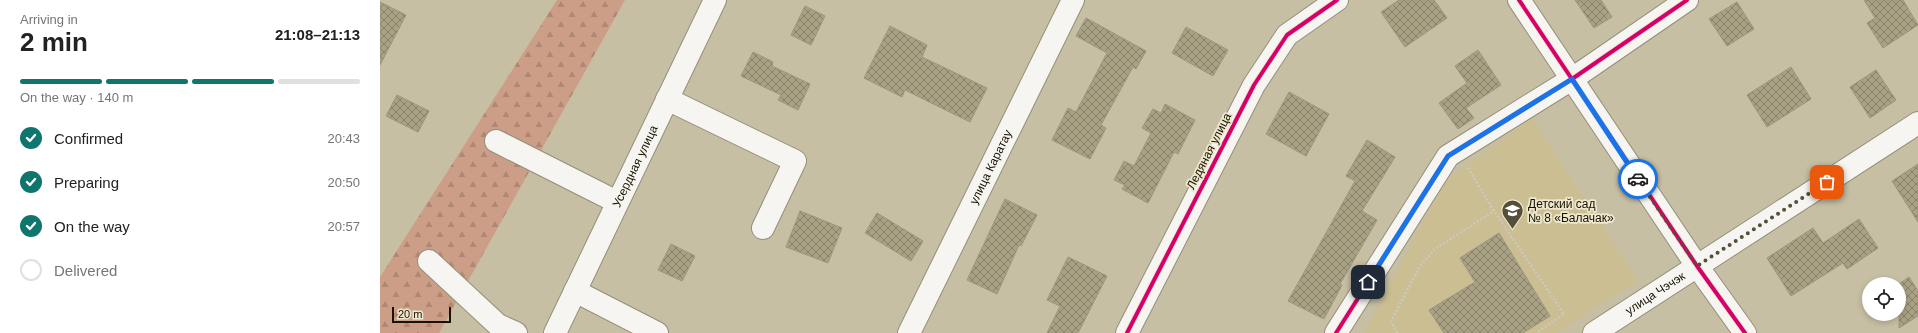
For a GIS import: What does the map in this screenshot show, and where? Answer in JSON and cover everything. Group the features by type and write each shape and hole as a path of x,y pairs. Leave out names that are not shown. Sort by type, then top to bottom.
{"street":[{"name":"Усердная улица","path":"555,333 715,0"},
{"name":"улица Каратау","path":"909,333 1073,0"},
{"name":"Ледяная улица","path":"1127,333 1254,86 1287,35 1337,0"},
{"path":"1519,0 1697,266 1745,333"},
{"path":"1336,333 1448,156 1572,79 1687,0"},
{"path":"667,99 795,161 763,228"},
{"name":"улица Чэчэк","path":"1594,333 1918,123"},
{"path":"496,141 617,202"},
{"path":"429,261 498,325 516,333"},
{"path":"575,291 657,333"}],"path":[{"path":"1457,150 1494,211 1564,314 1536,333"},
{"path":"1397,333 1390,321 1420,266 1435,249 1494,211"}],"shaded area":[{"name":"Детский сад № 8 «Балачак»","path":"1532,118 1638,281 1556,333 1364,333 1445,181"}],"green space":[{"path":"557,0 625,0 439,333 380,333 380,277"}],"building":[{"path":"1399,0 1434,0 1447,18 1405,47 1381,12"},
{"path":"1575,0 1601,0 1612,17 1594,28"},
{"path":"1864,0 1903,0 1918,25 1883,48 1867,23 1875,18"},
{"path":"380,2 406,15 380,65"},
{"path":"1737,2 1754,29 1727,46 1709,19"},
{"path":"805,6 825,16 811,45 791,35"},
{"path":"1086,18 1146,51 1136,69 1133,67 1101,125 1106,128 1090,159 1052,140 1068,108 1076,112 1107,53 1076,36"},
{"path":"890,26 927,45 922,57 987,88 970,122 905,90 902,97 864,78"},
{"path":"1186,27 1228,50 1213,76 1172,53"},
{"path":"1478,50 1501,85 1466,108 1474,118 1458,129 1439,103 1467,83 1455,66"},
{"path":"753,52 773,62 772,66 810,84 798,110 778,100 781,95 741,76"},
{"path":"1791,67 1811,99 1767,127 1747,95"},
{"path":"1876,70 1896,100 1870,118 1850,87"},
{"path":"1289,92 1329,114 1306,156 1266,134"},
{"path":"397,95 429,111 418,132 386,116"},
{"path":"1165,104 1195,120 1178,154 1174,152 1148,203 1122,189 1125,185 1114,180 1124,161 1134,166 1151,133 1142,128 1153,109 1161,113"},
{"path":"1367,140 1395,157 1362,211 1377,220 1340,284 1342,285 1324,319 1288,301 1355,181 1346,176"},
{"path":"1918,164 1918,222 1892,181"},
{"path":"1005,199 1037,215 1021,246 1019,245 997,294 967,280"},
{"path":"800,211 842,228 828,263 786,247"},
{"path":"877,213 923,241 911,261 865,233"},
{"path":"1859,219 1878,248 1847,269 1843,263 1791,296 1767,258 1813,228 1823,243"},
{"path":"1499,233 1550,316 1523,333 1444,333 1429,310 1475,282 1460,258"},
{"path":"671,244 695,256 682,281 658,270"},
{"path":"1068,257 1107,276 1078,333 1047,333 1060,306 1047,300"},
{"path":"1909,277 1918,291 1918,316 1899,328 1899,321 1906,321 1906,279"}],"cycle path":[{"path":"1127,333 1254,85 1287,35 1337,0"},
{"path":"1519,0 1697,266 1745,333"},
{"path":"1336,333 1448,156 1572,79 1687,0"}],"way so far":[{"path":"1638,179 1697,266 1827,182"}],"place":[{"name":"Детский сад № 8 «Балачак»","path":"1512,230"}],"route":[{"path":"1368,282 1448,156 1572,79 1638,179"}]}
